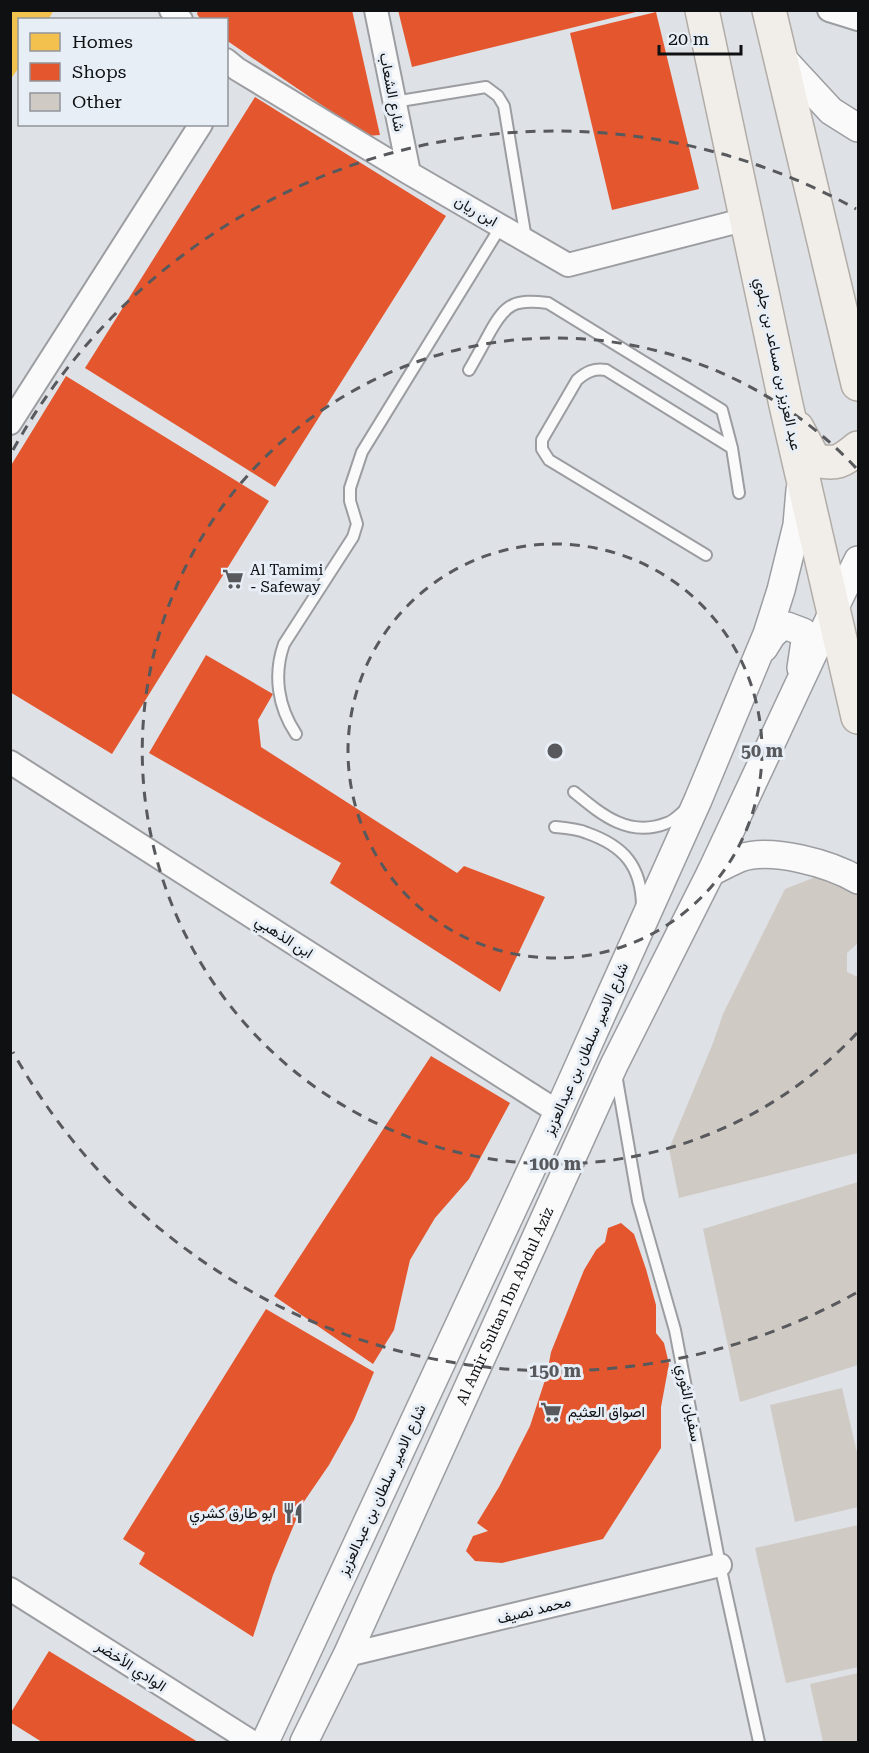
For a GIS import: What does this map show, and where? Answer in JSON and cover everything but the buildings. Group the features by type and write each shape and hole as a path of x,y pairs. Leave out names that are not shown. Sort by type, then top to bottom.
{"main road":[{"name":"عبد العزيز بن مساعد بن جلوي","path":"702,10 786,405 857,711"},
{"path":"769,10 858,384"},
{"path":"786,405 814,460 832,464 847,458 858,448"},
{"path":"857,711 854,673 858,648"}],"street":[{"name":"شارع الشعاب","path":"376,10 409,173"},
{"path":"829,10 858,19"},
{"path":"781,57 831,111 858,128"},
{"name":"ابن ريان","path":"230,71 568,265 747,219"},
{"path":"10,423 200,126"},
{"name":"شارع الامير سلطان بن عبدالعزيز","path":"265,1743 558,1112 698,800 756,664 781,590 797,525 801,471"},
{"name":"Al Amir Sultan Ibn Abdul Aziz","path":"304,1743 347,1654 615,1065 711,873 858,560"},
{"path":"756,664 772,635 781,627 787,626 802,632 805,636 805,648 799,684"},
{"name":"ابن الذهبي","path":"10,762 558,1112"},
{"path":"711,873 740,858 767,854 828,866 858,880"},
{"name":"محمد نصيف","path":"347,1654 720,1565"},
{"name":"الوادي الأخضر","path":"14,1598 252,1743"}],"lane":[{"path":"394,102 486,87 498,96 504,106 526,240"},
{"path":"296,734 288,722 278,692 279,658 284,644 353,537 357,524 350,501 350,488 362,452 501,226"},
{"path":"469,370 500,313 519,303 548,303 722,410 732,448 738,493"},
{"path":"706,555 549,460 542,449 542,440 577,380 598,369 606,370 732,448"},
{"path":"574,792 596,811 624,826 642,829 669,823 698,800"},
{"path":"555,827 587,832 616,847 628,858 637,871 642,896 643,924"},
{"name":"سفيان الثوري","path":"615,1065 638,1201 675,1330 720,1565 759,1743"}],"place":[{"name":"Al Tamimi - Safeway","path":"233,579"},
{"name":"اصواق العثيم","path":"551,1412"},
{"name":"ابو طارق كشري","path":"293,1513"}]}
